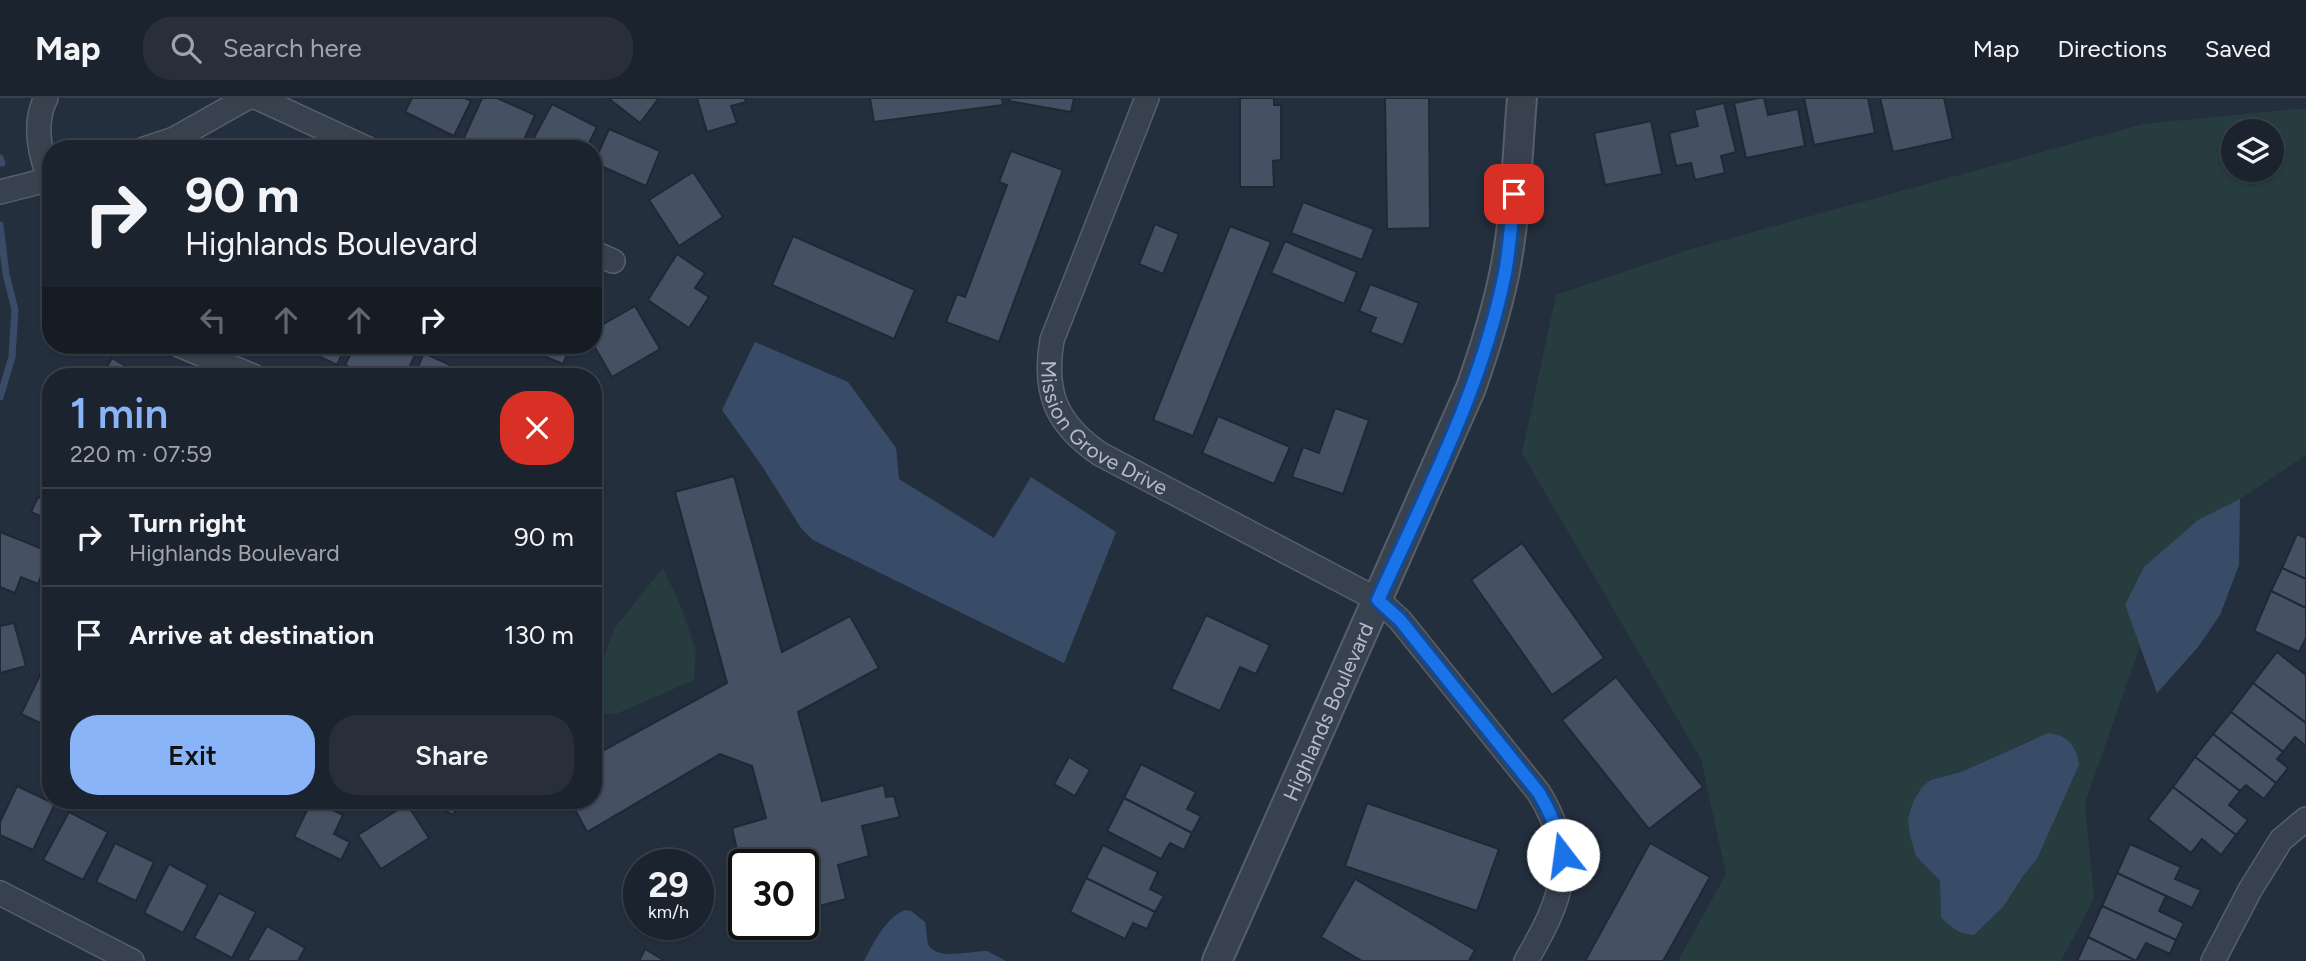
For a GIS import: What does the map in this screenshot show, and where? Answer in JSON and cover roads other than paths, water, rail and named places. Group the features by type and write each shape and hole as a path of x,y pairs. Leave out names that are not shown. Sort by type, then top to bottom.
{"street":[{"path":"42,141 38,121 46,98"},
{"path":"171,140 247,98"},
{"path":"258,98 349,140"},
{"name":"Mission Grove Drive","path":"1147,98 1052,340 1049,381 1059,414 1083,443 1100,454 1378,600 1400,620 1518,765 1550,811 1563,855 1559,890 1547,925 1526,961"},
{"name":"Highlands Boulevard","path":"1216,961 1455,429 1486,347 1505,274 1510,242 1522,98"},
{"path":"0,192 42,183"},
{"path":"192,354 210,367"},
{"path":"2213,961 2250,890 2281,841 2306,818"},
{"path":"0,893 122,959"}],"water":[{"path":"755,342 848,382 896,448 899,479 994,538 1031,477 1116,532 1064,663 813,540 801,528 722,410"},
{"path":"2240,499 2239,565 2220,615 2198,647 2157,693 2125,605 2144,567 2198,520"},
{"path":"2048,733 2061,736 2070,743 2076,752 2079,765 2037,859 2004,906 1974,935 1959,932 1941,917 1940,881 1916,856 1908,818 1913,802 1922,787 1931,780 1961,772"},
{"path":"905,910 911,911 925,922 928,944 932,949 945,954 987,951 1006,961 864,961 886,925"}],"waterway":[{"path":"0,158 2,163"},
{"path":"0,225 6,274 15,310 12,357 0,397"}]}
